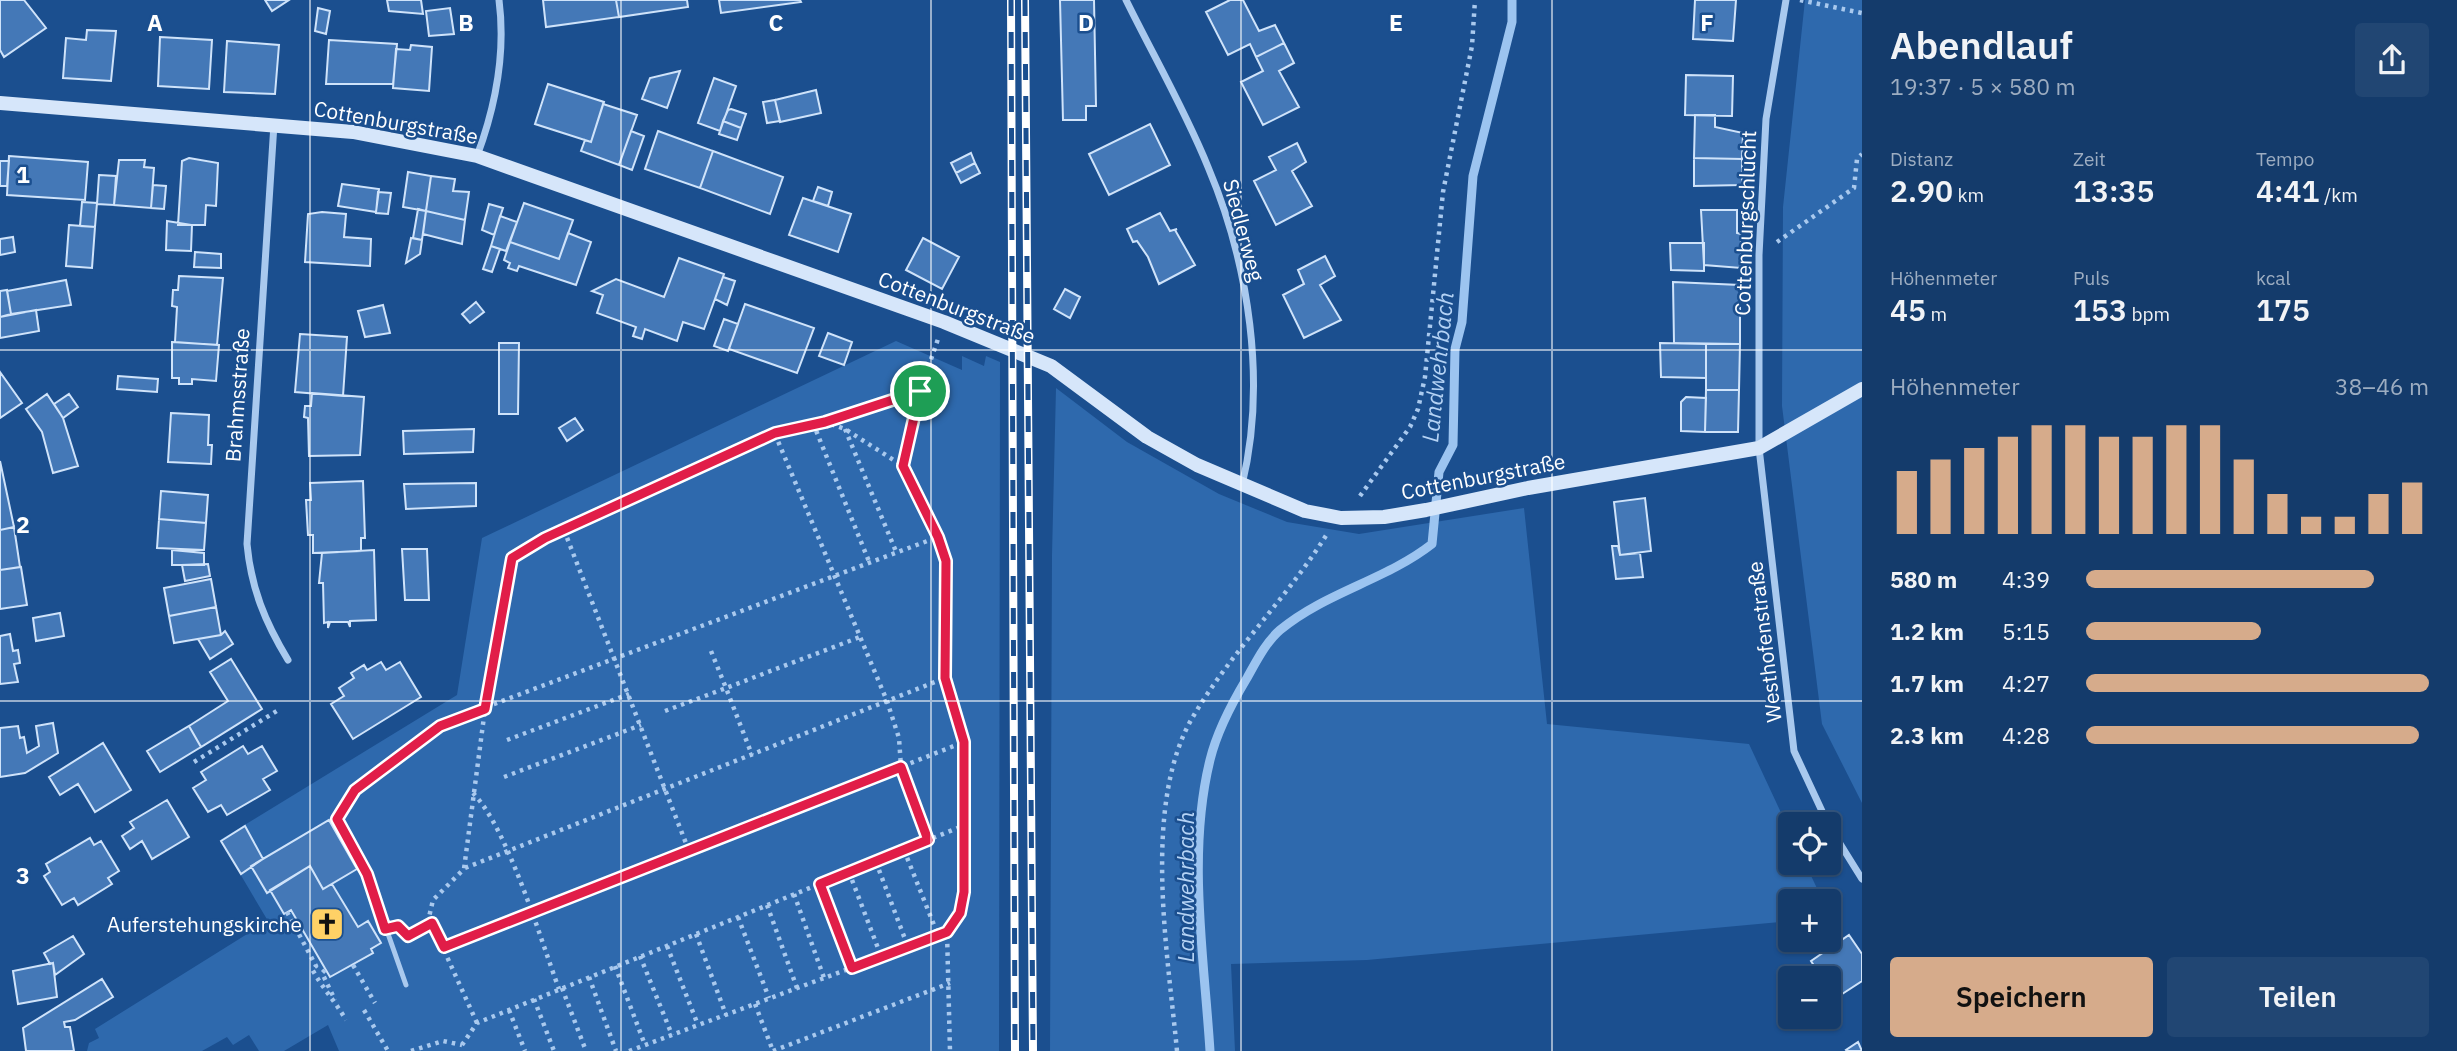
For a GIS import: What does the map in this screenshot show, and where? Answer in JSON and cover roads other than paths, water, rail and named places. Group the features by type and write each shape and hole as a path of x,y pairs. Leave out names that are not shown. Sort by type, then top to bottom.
{"street":[{"path":"477,156 489,125 499,75 502,50 499,0"},
{"name":"Siedlerweg","path":"1126,0 1208,166 1234,246 1251,351 1255,409 1252,446 1242,486"},
{"name":"Cottenburgschlucht","path":"1759,448 1759,255 1766,119 1786,0"},
{"name":"Cottenburgstraße","path":"0,103 275,124 364,134 477,156 944,322 1051,366 1147,437 1197,465 1305,511 1341,518 1384,517 1426,510 1528,488 1759,448 1862,389"},
{"name":"Brahmsstraße","path":"275,124 247,544 254,590 262,612 289,660"},
{"name":"Westhofenstraße","path":"1759,448 1794,751 1822,812"},
{"name":"Westhofenstraße","path":"1841,846 1862,879"}],"lane":[{"path":"406,985 367,874 337,819 355,790 440,726"}],"waterway":[{"name":"Landwehrbach","path":"1210,1051 1198,868 1203,795 1213,749 1236,697 1262,652 1280,630 1317,606 1395,567 1432,544 1439,472 1453,445 1455,349 1462,322 1473,176 1512,22 1512,0"}],"railway":[{"path":"1011,0 1015,1051"},
{"path":"1025,0 1033,1051"}],"place":[{"name":"Auferstehungskirche","path":"327,924"}]}
